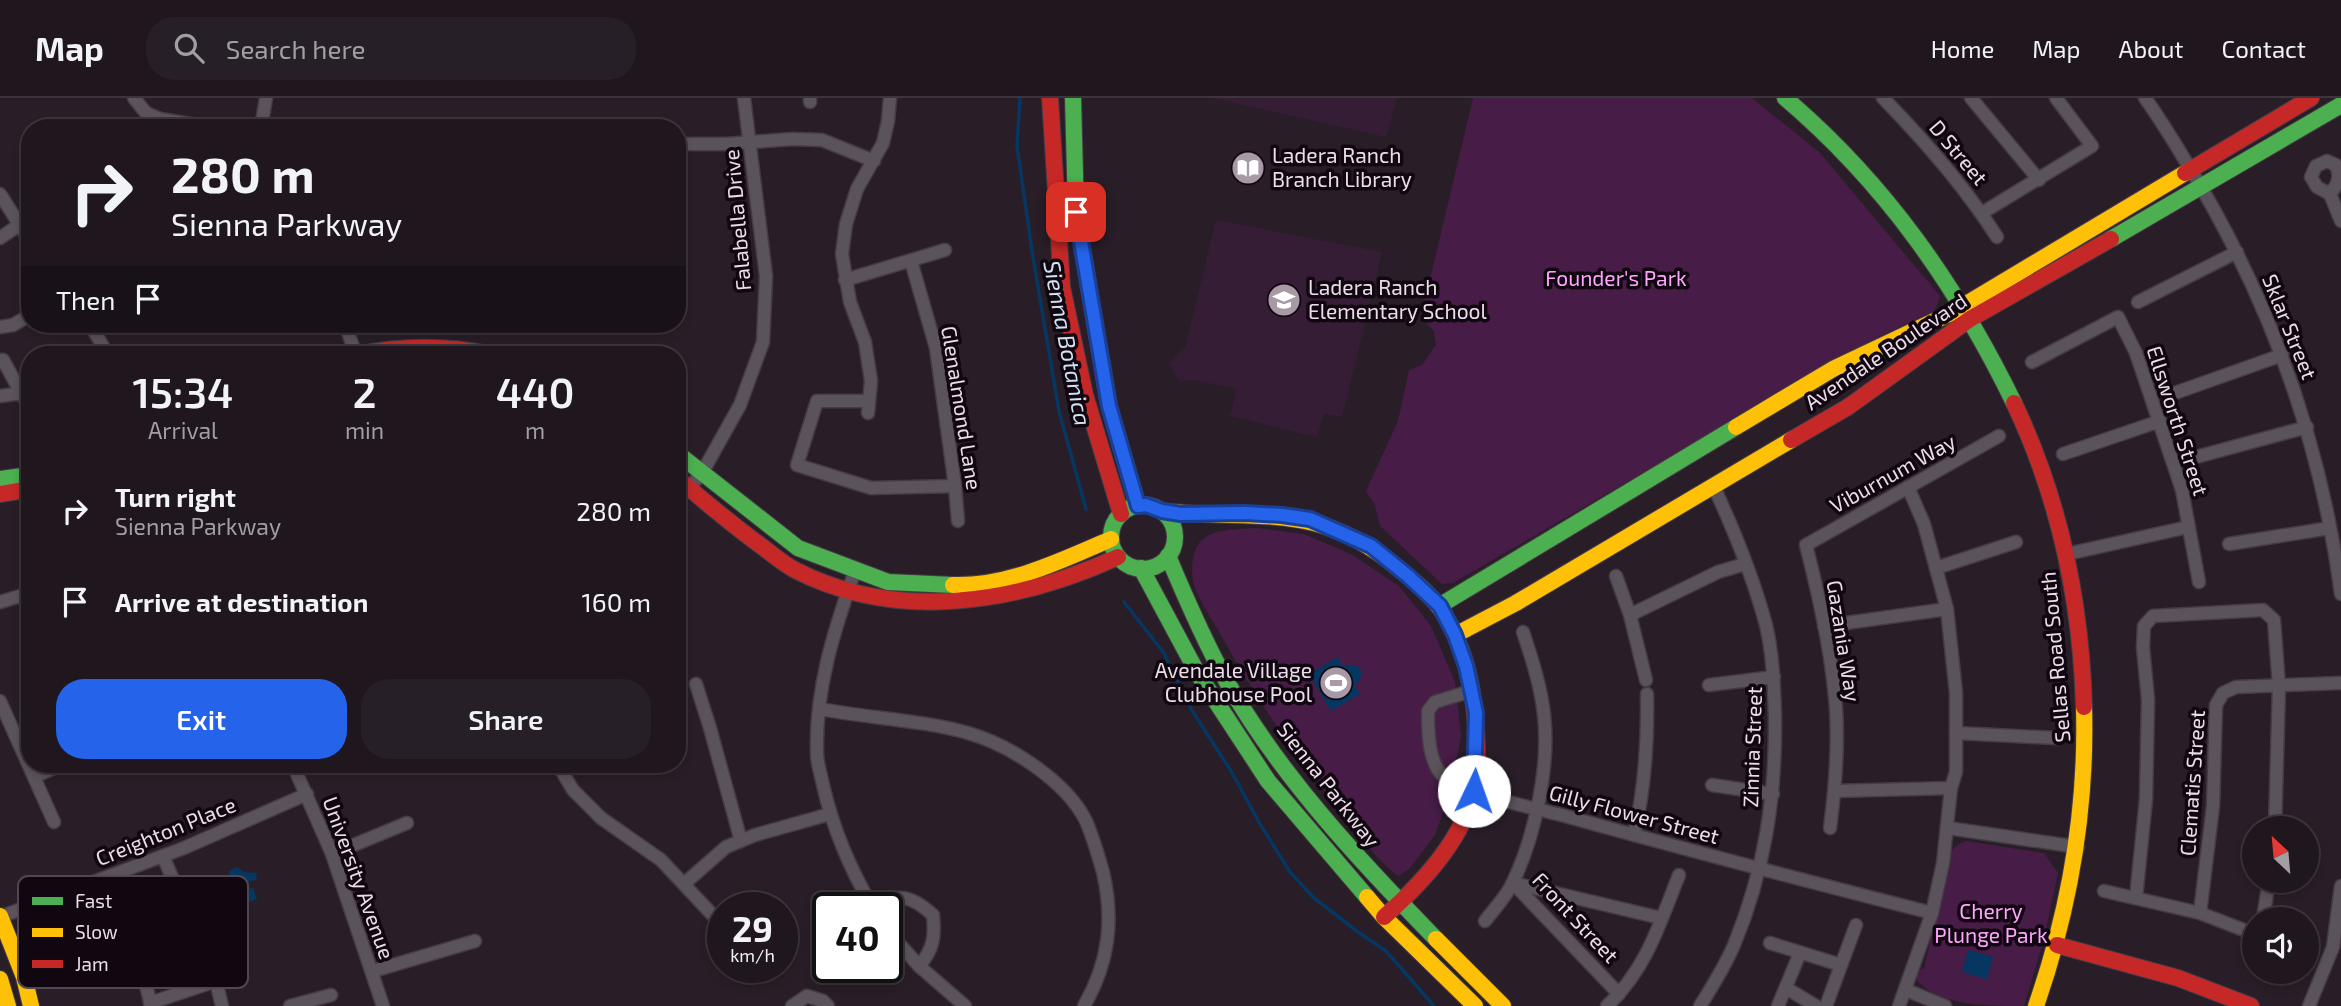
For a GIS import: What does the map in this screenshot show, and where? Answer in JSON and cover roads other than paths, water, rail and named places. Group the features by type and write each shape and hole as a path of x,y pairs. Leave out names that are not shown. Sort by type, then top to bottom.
{"street":[{"path":"134,98 146,113 160,119"},
{"path":"262,119 266,98"},
{"name":"Falabella Drive","path":"686,481 702,473 740,405 763,342 766,276 744,98"},
{"path":"890,98 883,143 857,190 846,224 842,254 850,302 865,342 871,381 869,407 817,401 797,465 871,488 955,486"},
{"path":"1050,98 1062,287 1084,396 1121,514"},
{"path":"1073,98 1076,212 1109,406 1138,506"},
{"name":"Sellas Road South","path":"1786,98 1875,185 1925,247 1997,367 2025,424 2051,494 2067,554 2085,697 2085,766 2078,847 2057,945 2036,1006"},
{"name":"D Street","path":"1883,98 1936,155 1982,213 1997,237"},
{"path":"1971,98 2039,180"},
{"path":"1982,213 2092,146 2056,98"},
{"name":"Sklar Street","path":"2145,98 2203,187 2272,328 2307,427 2338,554 2341,594"},
{"name":"Avendale Boulevard","path":"1455,635 1516,603 1848,407 1966,312 2190,169 2311,98"},
{"name":"Avendale Boulevard","path":"1440,606 1833,369 1966,312 2203,187 2341,104"},
{"path":"686,144 822,140 874,161"},
{"path":"0,194 21,228"},
{"path":"2330,194 2341,221"},
{"path":"0,238 19,225"},
{"path":"845,280 945,250"},
{"path":"2138,302 2237,253"},
{"name":"Glenalmond Lane","path":"911,261 936,348 955,486 957,521"},
{"name":"Ellsworth Street","path":"2032,362 2118,317 2136,353 2182,490 2199,582"},
{"path":"0,327 21,320"},
{"path":"2172,394 2282,355"},
{"path":"0,360 3,360 21,390"},
{"path":"0,396 21,398"},
{"path":"2063,454 2160,421"},
{"path":"2196,457 2307,427"},
{"name":"Viburnum Way","path":"1806,545 1999,436"},
{"path":"686,460 798,548 888,582 961,585 999,579 1042,569 1111,539"},
{"path":"0,479 21,476"},
{"name":"Zinnia Street","path":"1700,1006 1734,947 1759,869 1776,766 1774,677 1766,626 1732,525 1713,485"},
{"path":"686,486 725,520 794,569 847,592 937,604 1024,593 1099,567 1118,557"},
{"path":"1899,1006 1933,913 1948,828 1951,788 1956,772 1956,693 1947,609 1924,524 1908,487"},
{"path":"0,494 21,490"},
{"path":"1212,515 1189,528 1152,567 1129,565 1118,557 1111,539 1112,530 1121,514 1146,505 1162,511 1212,515 1245,513 1310,519 1371,546 1440,606 1455,635 1466,666 1476,713 1474,791 1444,853 1401,903 1384,917"},
{"name":"Sienna Parkway","path":"1162,511 1172,524 1171,548 1194,620 1233,691 1296,784 1350,849 1503,1006"},
{"path":"2067,554 2188,527"},
{"path":"2229,544 2330,528"},
{"path":"1936,568 2016,542"},
{"name":"Gazania Way","path":"1806,545 1835,690 1835,792 1830,828"},
{"path":"1630,615 1718,572 1745,564"},
{"name":"Sienna Parkway","path":"1141,568 1198,674 1268,781 1384,917 1475,1006"},
{"path":"855,571 828,650 817,756 830,814 847,861 864,892"},
{"path":"1616,576 1630,615 1646,680"},
{"path":"0,602 21,596"},
{"path":"1824,626 1947,609"},
{"path":"2136,898 2146,799 2148,700 2143,647 2144,626 2153,616 2263,610 2274,620 2279,686 2275,816"},
{"path":"1486,921 1513,883 1538,809 1545,747 1544,714 1535,670 1523,632"},
{"path":"1709,685 1774,677"},
{"name":"Clematis Street","path":"2200,914 2213,806 2216,705 2223,693 2236,687 2257,684 2279,686 2341,683"},
{"path":"696,684 741,841"},
{"name":"Gilly Flower Street","path":"1471,691 1435,702 1428,711 1432,759 1447,779 1474,791 1538,809 1933,913"},
{"path":"1634,835 1643,794 1648,751 1647,694"},
{"path":"0,701 21,748"},
{"path":"820,709 970,734 1035,765 1066,795 1085,819 1098,853 1106,887 1109,930 1104,964 1084,1006"},
{"path":"1956,733 2056,738"},
{"path":"32,773 54,822"},
{"path":"34,777 43,773"},
{"name":"University Avenue","path":"297,773 332,854 383,1006"},
{"path":"563,773 573,790 601,818 661,860 707,908"},
{"path":"1712,785 1773,794"},
{"path":"1835,792 1951,788"},
{"name":"Creighton Place","path":"110,876 163,856 306,794"},
{"path":"685,883 726,847 830,814"},
{"path":"332,854 407,823"},
{"path":"1948,828 2078,847"},
{"path":"163,856 171,876"},
{"name":"Front Street","path":"1606,1006 1619,994 1646,958 1679,875"},
{"name":"Front Street","path":"1513,883 1661,918"},
{"name":"Front Street","path":"1513,883 1619,994"},
{"path":"2309,1006 2333,947 2341,886"},
{"path":"2104,891 2200,914 2242,930"},
{"path":"903,898 921,904 933,915 934,944 929,955 919,965"},
{"name":"Creighton Place","path":"0,917 18,910"},
{"path":"0,917 18,962"},
{"path":"1826,1006 1856,925"},
{"path":"373,971 475,941"},
{"path":"1770,943 1841,965"},
{"path":"2057,945 2178,978 2251,1006"},
{"path":"903,948 965,1006"},
{"path":"1778,1006 1800,953"},
{"path":"0,979 8,1006"},
{"path":"27,988 31,1006"},
{"path":"150,1004 196,988"},
{"path":"218,988 222,1006"},
{"path":"1786,988 1816,1006"},
{"path":"1906,990 1945,1006"},
{"path":"290,1006 331,995"},
{"path":"792,1006 807,996 823,1001 828,1006"}],"water":[{"name":"Avendale Village Clubhouse Pool","path":"1338,657 1342,665 1356,665 1361,671 1361,677 1355,686 1360,694 1331,711 1309,674"},
{"path":"237,867 244,872 257,873 256,880 248,881 248,876 229,876 229,871"},
{"path":"253,888 257,899 248,902 248,889"},
{"path":"1968,950 1993,957 1987,979 1962,972"}],"waterway":[{"name":"Sienna Botanica","path":"1020,98 1017,146 1032,251 1059,411 1086,509"},
{"name":"Sienna Botanica","path":"1124,602 1164,653 1191,709 1290,872 1313,897 1386,951 1434,1006"}],"place":[{"name":"Ladera Ranch Branch Library","path":"1248,168"},
{"name":"Ladera Ranch Elementary School","path":"1284,300"},
{"name":"Avendale Village Clubhouse Pool","path":"1336,683"}],"park label":[{"name":"Founder's Park","path":"1616,279"},
{"name":"Cherry Plunge Park","path":"1991,924"}]}
